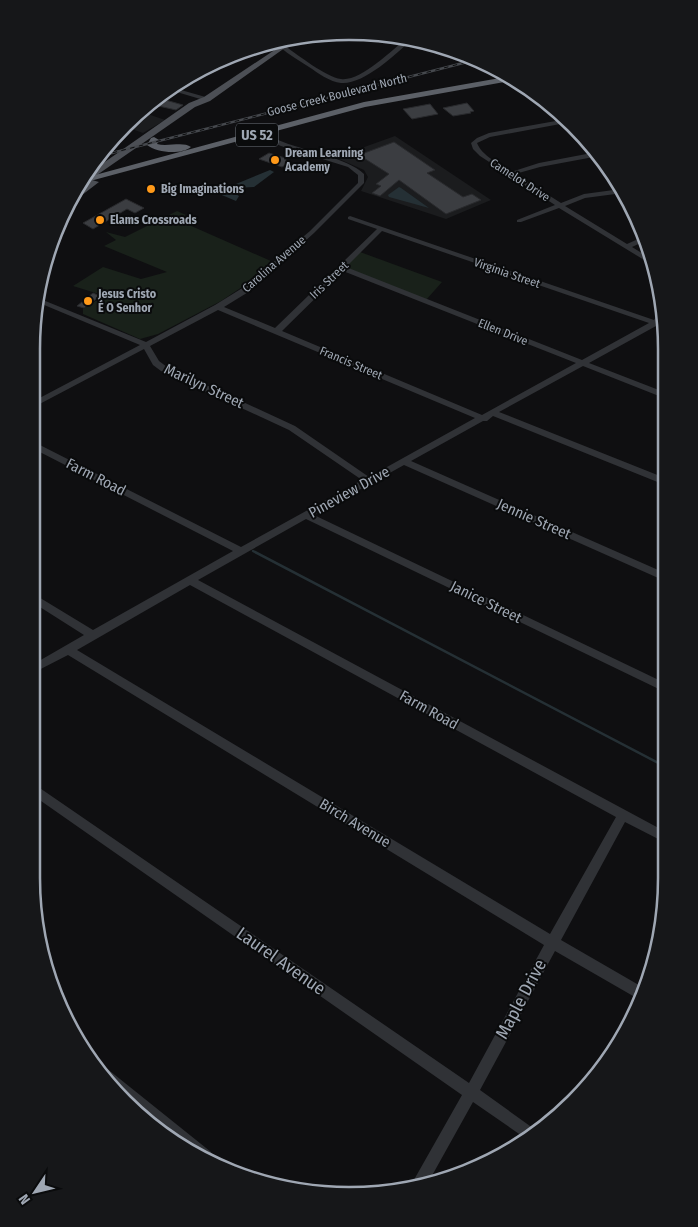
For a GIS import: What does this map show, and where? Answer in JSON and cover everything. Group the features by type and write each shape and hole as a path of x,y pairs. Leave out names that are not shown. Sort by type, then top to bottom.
{"highway":[{"name":"Goose Creek Boulevard North","path":"96,173 192,146 255,132 385,94 492,75"},
{"name":"US 52","path":"96,173 255,132 273,136 325,115 391,99 502,80"},
{"path":"154,140 152,145 159,149 192,146"}],"main road":[{"path":"96,173 192,105 207,99 282,48"},
{"path":"119,165 200,107 207,99"}],"street":[{"path":"284,47 334,78 349,81 360,76 402,45"},
{"path":"179,91 207,99"},
{"name":"Camelot Drive","path":"559,123 489,135 474,143 476,149 482,155 510,174 644,258"},
{"name":"Carolina Avenue","path":"40,401 247,290 312,232 358,187 362,180 361,174 350,166 273,136"},
{"path":"510,174 539,165 590,156"},
{"path":"519,221 584,196 615,192"},
{"name":"Virginia Street","path":"350,218 654,323"},
{"name":"Iris Street","path":"276,331 380,229"},
{"path":"627,247 638,242"},
{"name":"Ellen Drive","path":"342,268 658,393"},
{"path":"44,302 145,344"},
{"name":"Francis Street","path":"218,307 484,418"},
{"name":"Pineview Drive","path":"40,666 192,581 241,551 484,418 656,321"},
{"name":"Marilyn Street","path":"145,344 156,363 164,369 292,428 369,481"},
{"path":"493,413 658,479"},
{"name":"Farm Road","path":"40,448 241,551"},
{"name":"Jennie Street","path":"404,462 658,574"},
{"name":"Janice Street","path":"306,515 658,685"},
{"name":"Farm Road","path":"192,581 658,834"},
{"path":"40,602 92,635"},
{"name":"Birch Avenue","path":"69,650 551,942 636,991"},
{"name":"Laurel Avenue","path":"40,793 527,1131"},
{"name":"Maple Drive","path":"423,1177 472,1093 551,942 622,815"},
{"path":"135,1100 185,1140"}],"shaded area":[{"path":"148,114 165,120 143,133 133,129"},
{"path":"395,136 491,200 446,219 361,191 368,177 364,170 339,159 342,155"},
{"path":"270,170 274,172 254,187 234,188 232,192 239,196 236,201 217,193 219,191"},
{"path":"399,187 429,208 389,197 388,195"},
{"path":"177,211 186,215 180,221 271,261 248,283 221,301 158,334 140,339 83,314 83,309 102,297 99,294 73,286 103,267 141,279 167,272 104,246 116,240 106,232 125,237"},
{"path":"360,252 442,282 426,300 345,267"}],"building":[{"path":"166,100 183,105 176,110 159,106"},
{"path":"467,103 474,111 471,113 453,116 443,108"},
{"path":"430,104 438,114 412,119 403,109"},
{"path":"394,142 435,170 427,173 463,197 472,194 481,200 446,214 399,180 380,196 372,193 381,186 376,184 389,174 359,155"},
{"name":"Dream Learning Academy","path":"269,153 285,158 290,162 282,167 259,159"},
{"path":"126,199 144,208 135,213 127,209 93,229 83,223"},
{"name":"Jesus Cristo É O Senhor","path":"93,293 100,296 84,308 77,306"}],"waterway":[{"path":"253,551 658,763"}],"railway":[{"path":"110,153 464,63"}],"place":[{"name":"Dream Learning Academy","path":"275,160"},
{"name":"Big Imaginations","path":"151,189"},
{"name":"Elams Crossroads","path":"100,220"},
{"name":"Jesus Cristo É O Senhor","path":"88,301"}]}
